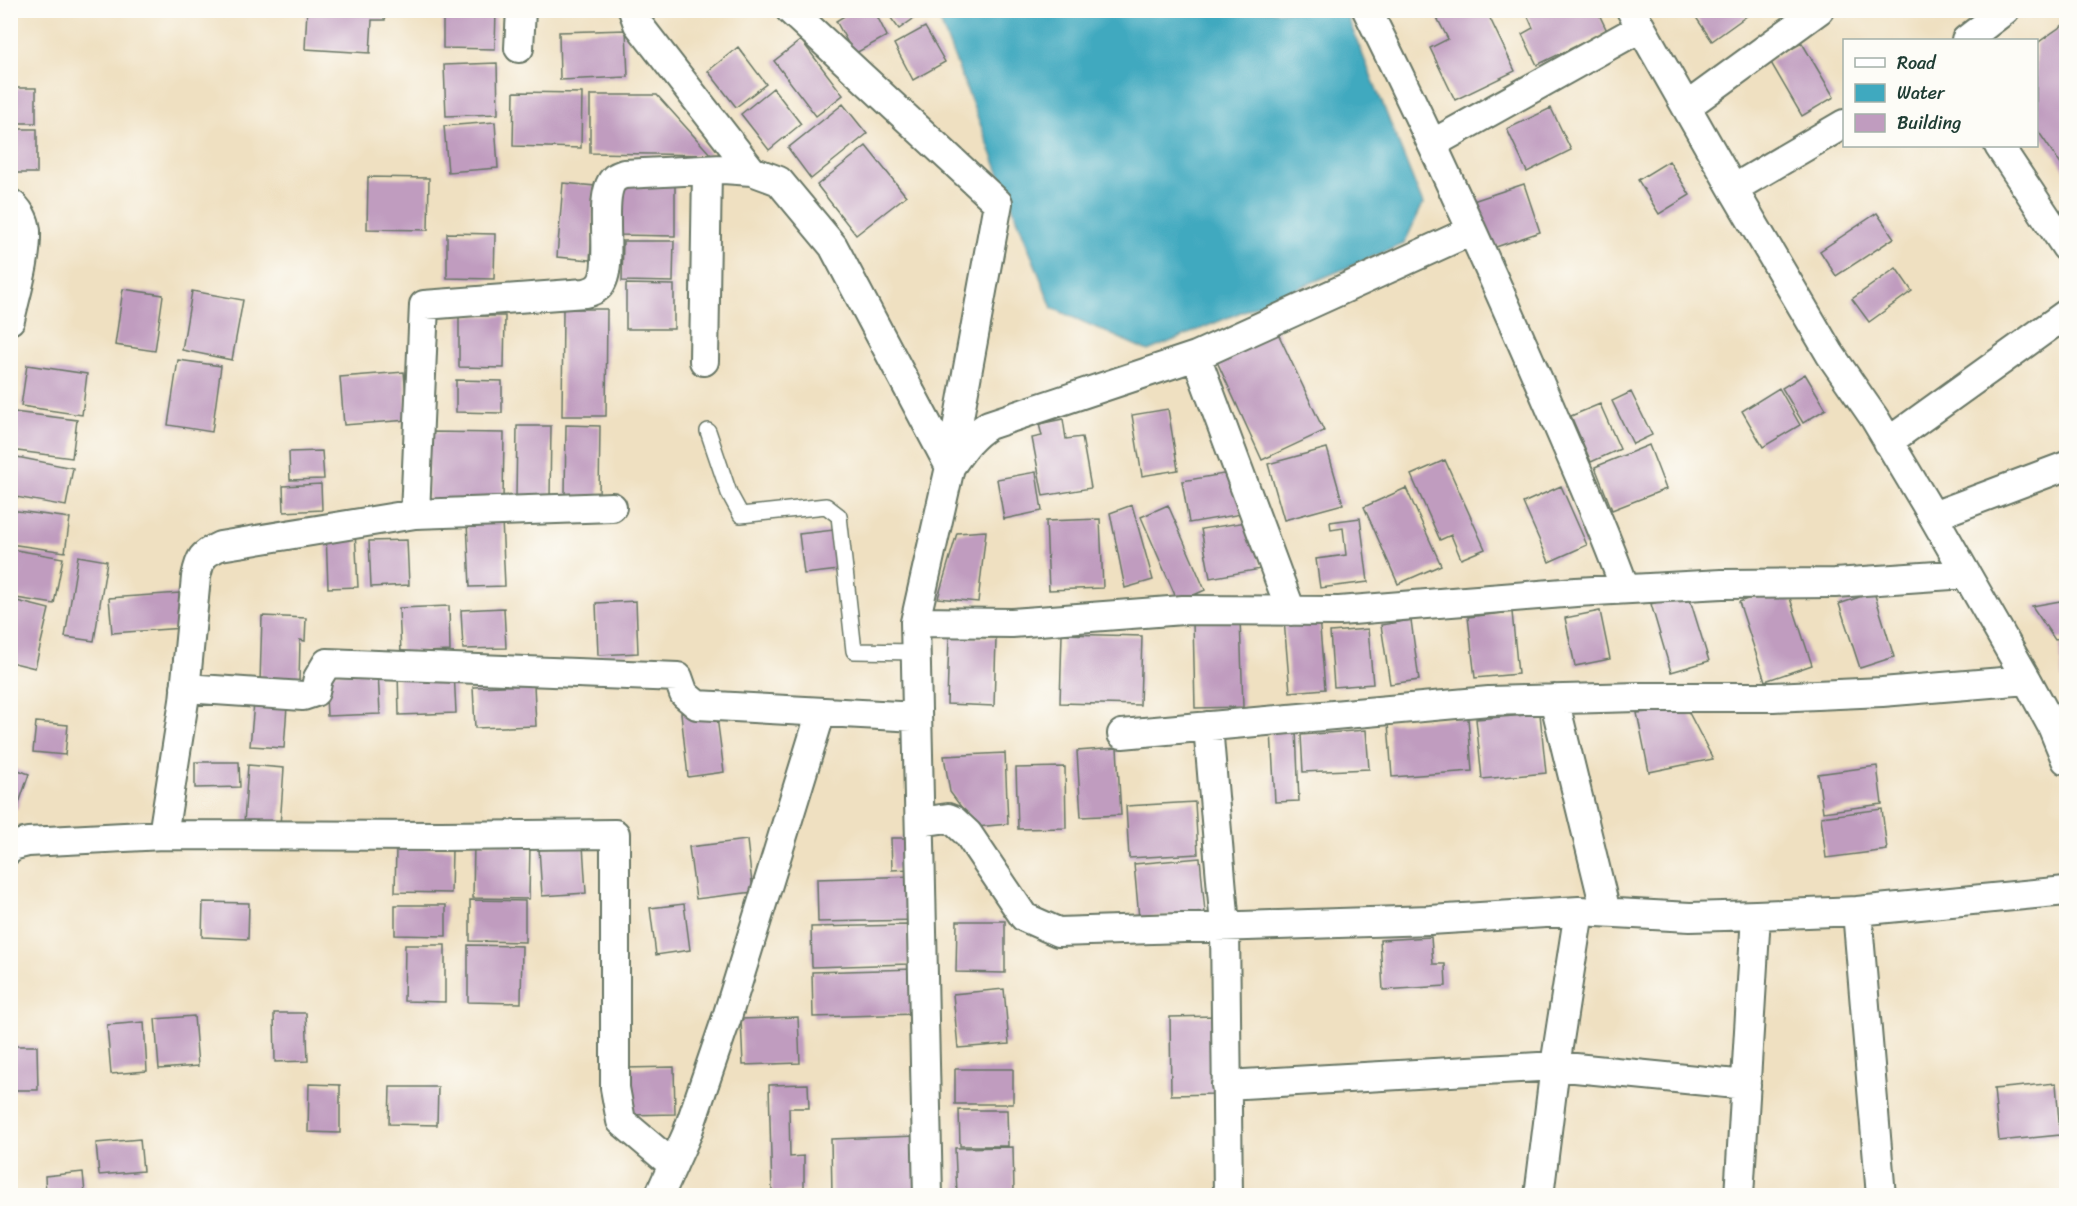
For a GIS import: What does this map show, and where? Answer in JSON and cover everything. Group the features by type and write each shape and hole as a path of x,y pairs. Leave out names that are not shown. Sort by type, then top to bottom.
{"street":[{"path":"519,48 521,10"},
{"path":"633,10 638,24 752,171"},
{"path":"790,10 998,203 950,467 915,622 928,1196"},
{"path":"1367,10 1471,231 1597,514 1625,589"},
{"path":"1686,108 1819,10"},
{"path":"1967,39 2005,10"},
{"path":"1432,144 1636,20 1830,354 1933,516 2052,726 2067,760"},
{"path":"1733,189 1843,125"},
{"path":"2001,147 2067,247"},
{"path":"415,514 424,305 585,293 599,287 605,276 607,202 610,187 614,178 624,174 723,169 752,171 779,181 833,246 950,467"},
{"path":"704,361 707,170"},
{"path":"10,203 19,209 26,230 22,264 10,320"},
{"path":"950,467 965,445 989,425 1196,356 1471,231"},
{"path":"1888,442 2067,314"},
{"path":"1196,356 1291,611"},
{"path":"1933,516 2067,466"},
{"path":"163,835 185,688 196,576 199,560 208,551 220,546 415,514 612,507"},
{"path":"915,622 1012,623 1183,610 1339,611 1625,589 1722,584 1835,583 1966,574"},
{"path":"185,688 303,696 315,692 318,678 327,663 678,677 684,694 697,705 917,717"},
{"path":"1122,734 1489,701 1784,696 1882,692 2026,680"},
{"path":"1539,1196 1555,1066 1592,912 1554,699"},
{"path":"660,1196 687,1134 727,1017 821,712"},
{"path":"1209,726 1225,926 1228,1196"},
{"path":"920,822 948,818 953,820 968,834 1024,917 1058,932 1430,920 1592,912 1690,917 1756,915 1857,910 2067,891"},
{"path":"11,847 28,842 163,835 615,834 615,1088 621,1121 673,1165"},
{"path":"1857,910 1881,1196"},
{"path":"1739,1196 1756,915"},
{"path":"1226,1085 1555,1066 1746,1085"}],"lane":[{"path":"708,431 729,493 741,514 826,506 839,516 854,651 916,652"}],"water":[{"path":"936,11 1345,11 1423,204 1404,244 1148,351 1052,308"}],"building":[{"path":"307,10 386,10 385,20 372,20 370,53 305,49"},
{"path":"443,10 496,10 495,49 443,48"},
{"path":"854,10 874,10 887,36 854,54 836,21"},
{"path":"885,10 917,10 920,14 899,29"},
{"path":"1433,10 1486,10 1515,71 1455,100 1430,48 1448,39"},
{"path":"1525,10 1597,10 1607,31 1537,65 1522,34 1533,28"},
{"path":"1691,10 1755,10 1712,41"},
{"path":"2066,23 2066,172 2038,131 2038,43"},
{"path":"925,27 945,62 913,80 894,44"},
{"path":"626,30 628,77 560,80 559,32"},
{"path":"801,40 843,95 816,116 774,61"},
{"path":"1802,43 1834,97 1802,116 1770,61"},
{"path":"738,47 766,84 736,107 708,71"},
{"path":"497,63 498,114 446,116 444,65"},
{"path":"10,88 36,88 36,123 10,123"},
{"path":"773,88 801,124 769,150 741,114"},
{"path":"514,92 582,93 581,148 513,146"},
{"path":"590,95 657,95 711,155 590,153"},
{"path":"843,104 867,134 811,179 788,148"},
{"path":"1551,108 1571,150 1527,172 1507,129"},
{"path":"495,122 498,168 448,172 444,126"},
{"path":"10,129 37,129 37,173 10,173"},
{"path":"866,146 906,196 856,235 817,185"},
{"path":"1669,161 1690,195 1659,214 1638,180"},
{"path":"368,177 429,178 428,230 367,229"},
{"path":"563,183 595,186 590,260 557,257"},
{"path":"618,184 675,185 675,236 617,235"},
{"path":"1524,184 1540,232 1487,250 1470,202"},
{"path":"1877,213 1894,238 1836,276 1820,251"},
{"path":"447,233 495,234 494,279 447,278"},
{"path":"623,241 674,241 673,282 622,281"},
{"path":"1896,268 1912,291 1869,322 1852,299"},
{"path":"626,284 674,285 674,329 626,329"},
{"path":"123,289 163,295 155,351 115,345"},
{"path":"192,291 243,300 232,360 182,350"},
{"path":"563,309 607,309 606,416 562,416"},
{"path":"459,316 505,316 504,368 459,367"},
{"path":"1275,327 1324,431 1262,460 1214,355"},
{"path":"178,360 221,366 212,432 168,425"},
{"path":"27,365 87,374 82,415 21,406"},
{"path":"404,372 408,420 344,425 340,377"},
{"path":"1805,374 1826,409 1803,423 1782,388"},
{"path":"456,380 502,381 502,413 456,412"},
{"path":"1779,388 1800,425 1763,447 1742,411"},
{"path":"1631,392 1652,435 1633,444 1612,401"},
{"path":"1600,404 1620,449 1591,462 1571,416"},
{"path":"1168,409 1178,470 1142,476 1132,415"},
{"path":"14,412 77,420 72,458 10,450"},
{"path":"1063,419 1066,439 1082,437 1091,488 1043,496 1032,438 1042,436 1039,424"},
{"path":"566,425 600,426 599,497 565,496"},
{"path":"517,426 551,426 550,500 516,499"},
{"path":"429,432 504,433 503,501 428,500"},
{"path":"1649,445 1666,489 1612,510 1595,467"},
{"path":"1327,448 1343,504 1284,520 1268,464"},
{"path":"322,451 324,479 290,480 289,452"},
{"path":"17,457 73,468 66,506 10,496"},
{"path":"1445,460 1485,549 1461,559 1451,535 1440,540 1411,475"},
{"path":"1036,472 1042,511 1004,519 997,479"},
{"path":"1235,472 1242,514 1189,523 1182,481"},
{"path":"321,484 322,510 284,512 283,486"},
{"path":"1561,486 1587,545 1549,562 1523,503"},
{"path":"1406,488 1441,565 1398,584 1364,507"},
{"path":"1132,505 1153,580 1125,588 1110,513"},
{"path":"1168,505 1205,590 1178,602 1141,517"},
{"path":"10,510 70,518 65,552 10,544"},
{"path":"1360,518 1368,582 1320,588 1316,559 1346,555 1343,528 1331,530 1330,522"},
{"path":"1100,519 1103,588 1049,590 1046,521"},
{"path":"502,520 505,586 470,587 467,522"},
{"path":"1253,521 1261,569 1210,578 1201,529"},
{"path":"834,530 839,570 804,574 799,534"},
{"path":"355,531 358,587 328,588 326,532"},
{"path":"986,531 978,602 938,598 957,533"},
{"path":"407,540 409,585 371,587 369,541"},
{"path":"10,549 63,558 54,604 10,597"},
{"path":"78,556 107,561 94,641 65,637"},
{"path":"1786,586 1812,665 1765,681 1739,602"},
{"path":"1874,592 1894,657 1860,668 1839,604"},
{"path":"180,593 183,628 112,633 109,598"},
{"path":"1688,593 1709,661 1671,672 1651,604"},
{"path":"2066,600 2066,638 2055,640 2032,606"},
{"path":"17,601 49,609 35,668 10,662 10,627"},
{"path":"636,601 638,653 598,655 596,603"},
{"path":"449,606 450,651 401,653 399,608"},
{"path":"504,608 506,648 463,649 461,610"},
{"path":"1600,611 1610,659 1575,666 1565,618"},
{"path":"1512,612 1518,674 1475,678 1468,617"},
{"path":"262,616 306,618 305,641 300,640 299,683 260,682"},
{"path":"1319,617 1325,689 1290,692 1284,620"},
{"path":"1240,619 1243,707 1195,708 1193,621"},
{"path":"1411,620 1419,680 1390,684 1381,625"},
{"path":"1368,629 1373,684 1334,687 1330,632"},
{"path":"1062,634 1142,636 1140,705 1060,703"},
{"path":"949,636 996,638 994,706 947,704"},
{"path":"2066,644 2066,680 2062,680 2060,645"},
{"path":"454,670 456,713 399,715 398,672"},
{"path":"378,671 380,714 327,716 325,673"},
{"path":"534,685 536,726 475,728 473,687"},
{"path":"254,703 287,706 284,748 250,746"},
{"path":"716,709 724,772 688,777 681,713"},
{"path":"1687,709 1713,759 1649,772 1637,713"},
{"path":"1540,714 1546,773 1482,779 1476,719"},
{"path":"1468,718 1472,771 1392,777 1388,723"},
{"path":"36,722 68,725 65,755 33,752"},
{"path":"1296,730 1299,801 1275,802 1271,731"},
{"path":"1366,730 1369,769 1303,772 1301,735"},
{"path":"1117,748 1121,815 1081,817 1077,751"},
{"path":"1005,753 1008,824 976,827 950,792 944,756"},
{"path":"195,762 239,762 240,787 195,788"},
{"path":"248,765 284,768 280,826 244,823"},
{"path":"1877,766 1882,804 1823,812 1818,774"},
{"path":"10,767 29,774 17,809 10,807"},
{"path":"1065,767 1066,828 1018,829 1016,768"},
{"path":"1195,802 1198,854 1129,858 1126,806"},
{"path":"1882,809 1887,850 1826,858 1821,817"},
{"path":"891,838 910,838 911,869 892,870"},
{"path":"747,840 753,892 696,899 689,847"},
{"path":"474,843 530,844 529,899 473,898"},
{"path":"583,845 586,893 542,896 539,848"},
{"path":"396,848 452,849 451,893 395,892"},
{"path":"1200,858 1205,912 1139,918 1134,864"},
{"path":"918,876 920,920 818,922 817,879"},
{"path":"470,900 525,901 525,942 470,941"},
{"path":"203,902 249,903 248,939 202,937"},
{"path":"684,904 690,950 656,955 650,908"},
{"path":"395,905 446,905 446,936 395,935"},
{"path":"957,921 1005,921 1005,973 956,972"},
{"path":"908,925 909,964 812,967 811,927"},
{"path":"1431,937 1433,964 1445,964 1446,986 1383,990 1380,940"},
{"path":"405,945 445,945 445,1002 404,1001"},
{"path":"468,945 522,946 521,1003 468,1002"},
{"path":"915,969 917,1014 813,1017 812,972"},
{"path":"1004,989 1009,1044 958,1048 953,994"},
{"path":"274,1013 306,1013 308,1061 275,1062"},
{"path":"194,1016 198,1066 159,1069 155,1019"},
{"path":"1215,1016 1216,1094 1171,1095 1170,1017"},
{"path":"798,1017 800,1063 743,1065 741,1019"},
{"path":"144,1022 147,1071 111,1074 107,1025"},
{"path":"10,1046 37,1046 38,1090 10,1090"},
{"path":"674,1067 675,1114 626,1115 625,1068"},
{"path":"955,1069 1013,1069 1013,1104 955,1104"},
{"path":"2056,1083 2060,1135 1999,1141 1994,1089"},
{"path":"309,1084 340,1085 340,1133 308,1132"},
{"path":"808,1084 809,1108 789,1108 790,1157 804,1156 804,1191 772,1193 769,1085"},
{"path":"390,1087 438,1087 437,1125 389,1124"},
{"path":"959,1110 1007,1110 1008,1146 960,1146"},
{"path":"917,1136 918,1196 832,1196 831,1139"},
{"path":"140,1139 143,1171 99,1175 96,1143"},
{"path":"1013,1147 1014,1193 957,1195 955,1148"},
{"path":"83,1172 85,1194 46,1196 45,1176"}]}
